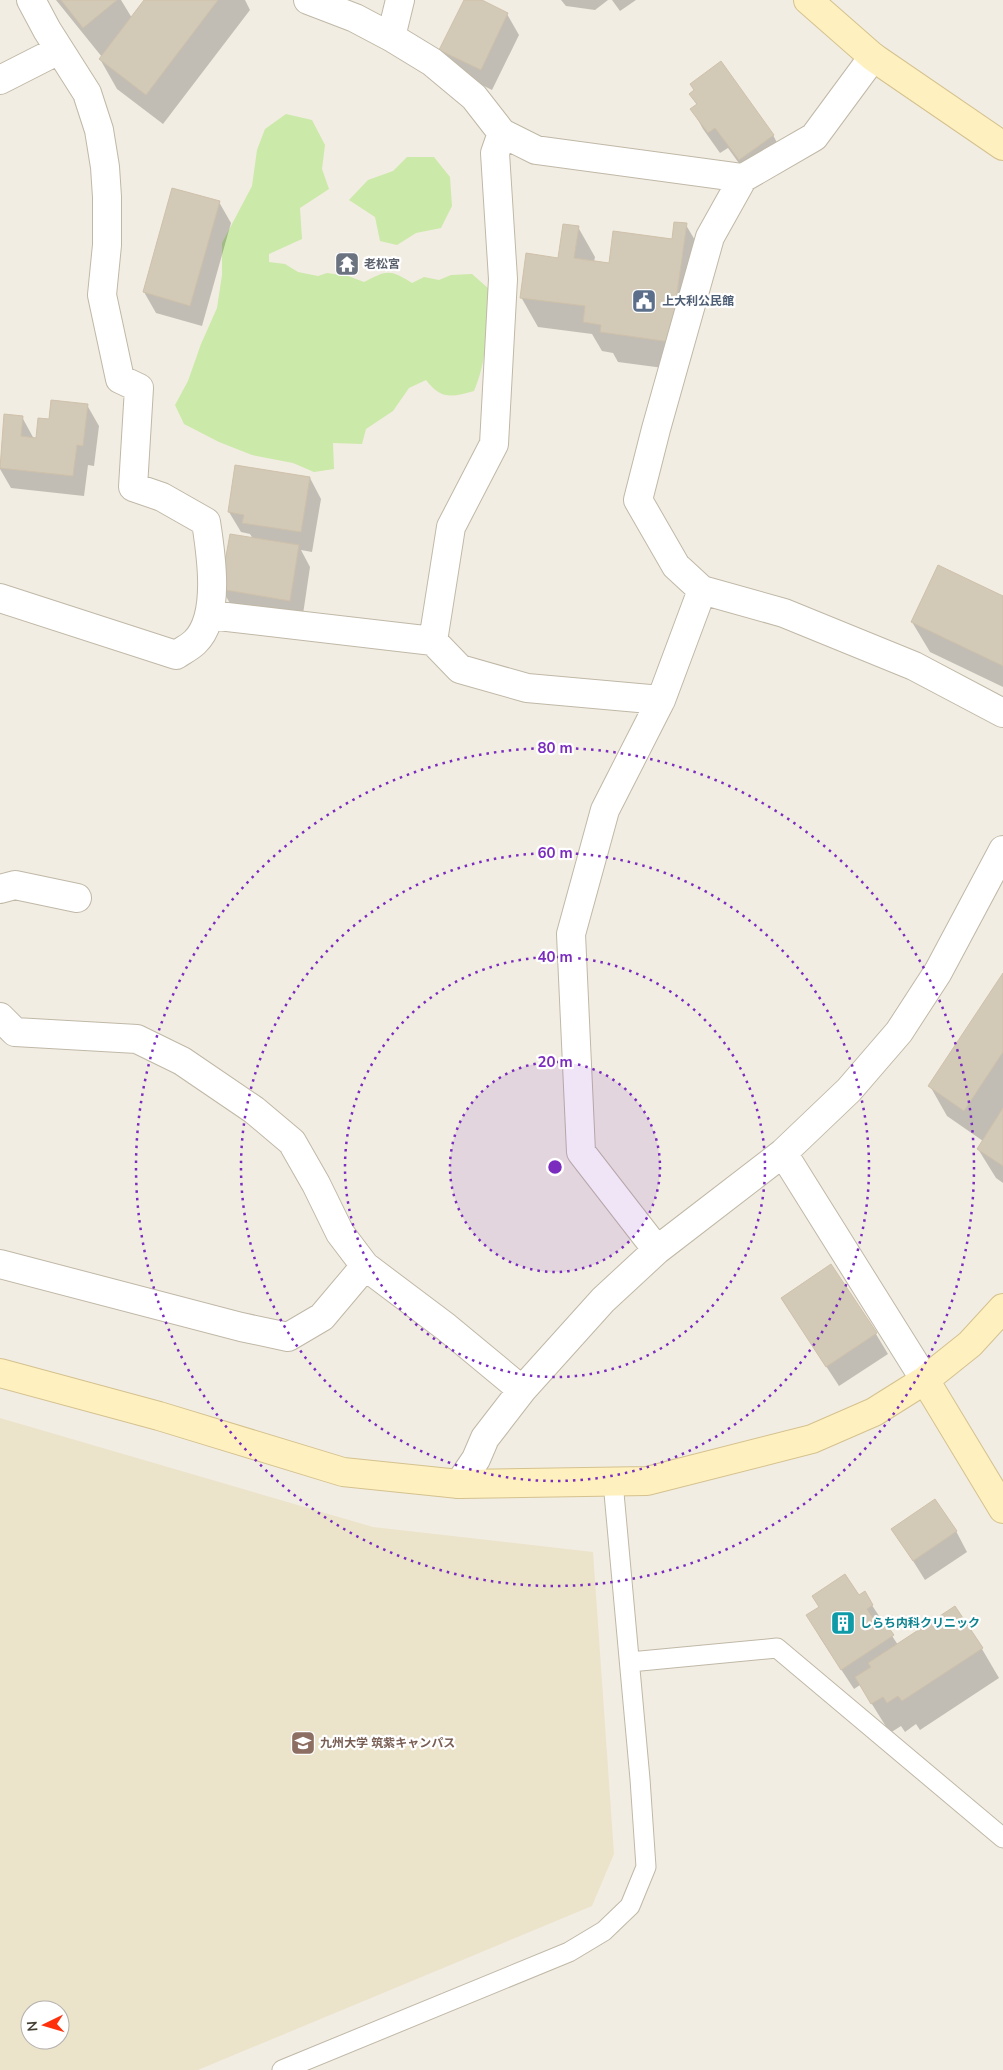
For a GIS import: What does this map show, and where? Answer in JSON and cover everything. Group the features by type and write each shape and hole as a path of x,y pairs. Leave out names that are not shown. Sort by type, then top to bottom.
{"street":[{"path":"0,598 176,655 196,642 210,615 213,562 206,522 162,497 133,487 139,388 120,379 102,294 108,245 106,187 100,139 87,93 59,50 31,0"},
{"path":"308,0 355,18 432,62 474,97 502,133 536,150 743,178"},
{"path":"391,37 400,0"},
{"path":"808,0 873,57 1003,146"},
{"path":"0,80 59,50"},
{"path":"873,57 814,137 743,178 710,237 638,500 676,566 702,590 784,613 897,658 1003,713"},
{"path":"433,641 451,527 494,444 503,279 496,153 502,133"},
{"path":"657,1250 581,1152 571,934 606,810 660,700 702,590"},
{"path":"210,615 433,641 460,669 526,688 660,700"},
{"path":"458,1484 476,1459 486,1438 522,1390 603,1300 657,1250 783,1152 849,1090 898,1032 938,972 1003,850"},
{"path":"0,889 15,885 76,898"},
{"path":"0,1017 15,1032 137,1040 182,1061 254,1110 292,1142 316,1184 340,1233 365,1266 446,1327 522,1390"},
{"path":"783,1152 1003,1509"},
{"path":"0,1264 241,1328 288,1336 322,1318 365,1266"},
{"path":"0,1373 159,1416 343,1472 458,1484 647,1480 812,1439 874,1412 925,1380 970,1344 1003,1308"}],"lane":[{"path":"282,2070 570,1952 604,1931 630,1906 646,1867 614,1482"},
{"path":"630,1662 777,1648 1003,1838"}],"shaded area":[{"name":"九州大学 筑紫キャンパス","path":"0,1418 373,1527 593,1552 614,1854 592,1906 198,2070 0,2070"}],"green space":[{"path":"286,114 312,120 325,145 322,169 329,189 300,208 302,239 269,254 269,262 285,264 298,272 318,276 327,273 348,276 364,282 383,273 393,273 412,283 424,277 439,280 451,275 472,274 489,289 484,354 479,379 474,391 459,395 442,394 426,380 409,388 393,411 366,429 362,444 333,443 334,469 314,472 293,463 252,455 219,442 184,424 175,405 188,381 201,344 217,308 222,275 222,243 252,186 257,150 265,129"},
{"path":"407,157 434,157 450,177 452,206 441,228 416,233 397,245 380,241 375,217 349,200 368,180 393,171"}],"building":[{"path":"61,0 117,0 83,28"},
{"path":"144,0 218,0 146,95 99,59"},
{"path":"464,0 482,0 508,13 481,70 439,50"},
{"path":"721,61 774,135 739,160 715,128 708,133 690,109 697,104 689,94 694,90 690,84"},
{"path":"172,188 220,201 190,306 143,292"},
{"path":"674,222 687,223 670,342 600,332 601,325 583,322 585,306 520,298 526,253 558,258 563,224 579,226 574,258 609,263 613,231 672,239"},
{"path":"51,400 88,404 83,446 77,445 73,476 0,468 4,414 23,416 21,436 36,438 38,418 49,419"},
{"path":"235,465 310,477 301,532 242,523 244,515 228,512"},
{"path":"230,534 299,545 290,601 220,589"},
{"path":"938,565 1003,596 1003,666 911,622"},
{"path":"1003,973 1003,1052 964,1111 928,1086"},
{"path":"1003,1108 1003,1166 977,1149"},
{"path":"831,1264 877,1333 826,1367 781,1298"},
{"path":"935,1499 957,1531 913,1561 891,1529"},
{"name":"しらち内科クリニック","path":"845,1574 859,1595 865,1591 873,1605 867,1609 877,1625 884,1621 894,1635 841,1670 806,1615 819,1607 812,1596"},
{"path":"955,1606 983,1648 902,1701 898,1696 887,1703 883,1697 871,1704 855,1677 871,1667 868,1663"}],"place":[{"name":"老松宮","path":"347,264"},
{"name":"上大利公民館","path":"644,301"},
{"name":"しらち内科クリニック","path":"843,1623"},
{"name":"九州大学 筑紫キャンパス","path":"303,1743"}]}
